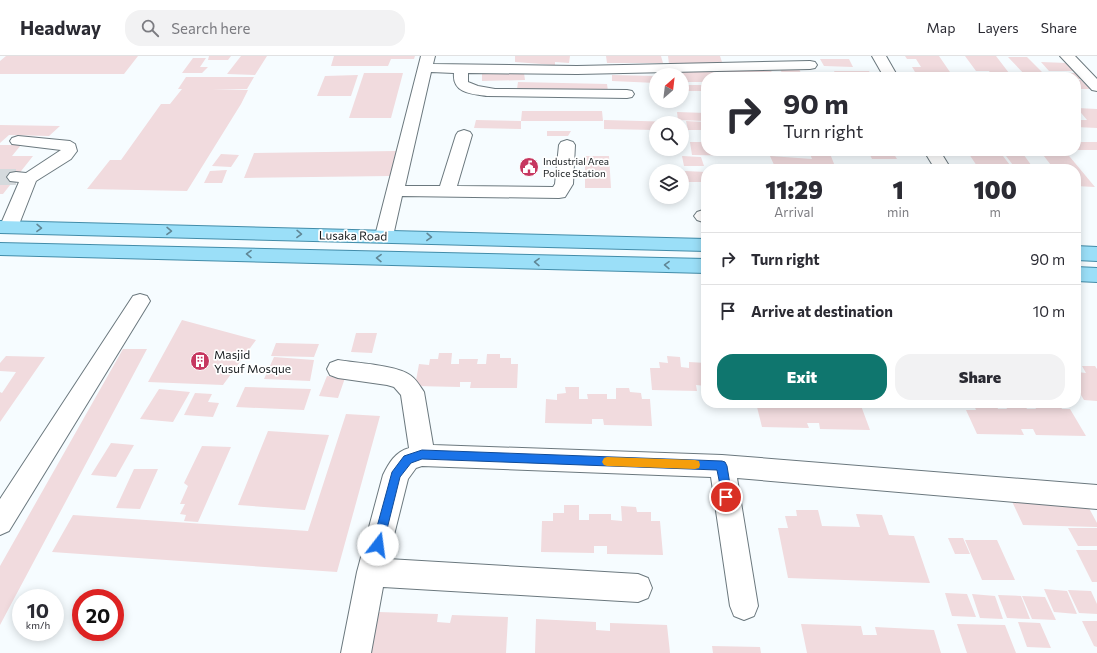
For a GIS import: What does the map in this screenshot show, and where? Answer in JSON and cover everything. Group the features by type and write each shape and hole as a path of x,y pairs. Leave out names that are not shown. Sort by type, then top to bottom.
{"main road":[{"name":"Lusaka Road","path":"4,227 701,245"},
{"name":"Lusaka Road","path":"0,249 701,266"},
{"path":"1081,253 1097,254"},
{"path":"1081,274 1097,275"}],"street":[{"path":"577,56 577,70"},
{"path":"879,56 888,72"},
{"path":"1067,56 1097,87"},
{"path":"384,236 426,62 461,68 577,70 810,64"},
{"path":"461,68 461,81 464,86 481,91 495,93 627,94"},
{"path":"447,192 464,135"},
{"path":"4,227 22,177 65,155 69,147 64,144 18,141"},
{"path":"395,191 559,193 564,184 567,145"},
{"path":"0,522 140,301"},
{"path":"338,369 388,376 402,381 412,392 422,455"},
{"path":"356,653 371,572 396,475 408,459 422,455 722,466 1097,496"},
{"path":"722,466 744,606"},
{"path":"371,572 638,588"}],"building":[{"path":"6,56 138,56 124,74 0,74 0,61"},
{"path":"209,56 231,56 228,60 208,60"},
{"path":"241,56 267,56 255,75 227,74"},
{"path":"334,56 415,56 414,59 391,59 388,66 331,66"},
{"path":"515,56 570,56 569,63 555,62 555,65 515,62"},
{"path":"606,56 661,56 663,63 607,63"},
{"path":"668,56 720,56 723,65 669,64"},
{"path":"905,56 939,56 950,72 915,72 912,67 921,67 916,59 907,59"},
{"path":"965,56 996,56 1008,72 990,72 976,71"},
{"path":"1008,57 1027,57 1042,72 1022,72"},
{"path":"193,58 206,58 200,67 208,67 202,73 182,73"},
{"path":"820,59 849,59 853,67 824,66"},
{"path":"1041,62 1067,63 1076,71 1049,71"},
{"path":"779,67 798,67 800,72 782,72"},
{"path":"689,71 772,72 701,72 701,82 689,82"},
{"path":"834,71 870,72 834,72"},
{"path":"364,73 403,73 391,118 349,118"},
{"path":"524,73 525,80 482,81 482,74"},
{"path":"358,75 351,96 317,96 325,76"},
{"path":"612,75 649,76 649,83 612,81"},
{"path":"186,77 254,77 247,89 212,89 248,90 241,104 187,191 87,189 110,160 121,160 161,104 170,104 182,89 178,89"},
{"path":"1081,80 1090,89 1081,89"},
{"path":"518,82 607,84 608,91 517,89"},
{"path":"689,85 701,85 701,91 689,91"},
{"path":"1081,108 1097,109 1097,128 1081,127 1081,120 1087,120 1081,113"},
{"path":"522,111 602,111 603,121 521,121"},
{"path":"677,112 701,113 701,121 689,120 689,116 678,116"},
{"path":"476,120 521,121 521,129 474,128"},
{"path":"604,120 649,121 649,130 604,129"},
{"path":"689,121 701,122 701,130 689,130"},
{"path":"0,125 60,126 49,136 9,135 0,143"},
{"path":"547,131 571,131 568,136 547,136"},
{"path":"690,142 701,142 701,155 692,155"},
{"path":"1081,142 1097,142 1097,150 1081,150"},
{"path":"0,145 21,145 12,156 33,156 3,194 0,194"},
{"path":"396,151 390,176 244,178 254,153"},
{"path":"221,154 239,155 231,167 212,166"},
{"path":"585,156 609,156 611,188 585,188"},
{"path":"682,156 701,157 703,164 701,164 701,166 689,166 689,164 684,164"},
{"path":"770,156 812,159 811,156 831,156 834,164 774,164"},
{"path":"870,156 895,156 897,159 872,159"},
{"path":"970,156 1003,156 1009,164 976,164"},
{"path":"1006,156 1025,156 1030,164 1012,164"},
{"path":"1044,156 1069,156 1076,164 1050,164"},
{"path":"227,170 222,183 204,183 210,171"},
{"path":"1081,170 1095,187 1081,186"},
{"path":"689,171 701,172 701,182 689,182"},
{"name":"Masjid Yusuf Mosque","path":"182,320 256,340 223,385 148,382"},
{"path":"356,333 377,333 372,353 351,352"},
{"path":"276,343 319,344 314,357 271,356"},
{"path":"123,349 147,349 19,589 12,589 12,602 0,625 0,566"},
{"path":"439,353 452,353 451,364 459,364 459,359 478,359 477,364 486,364 487,354 500,354 500,358 511,358 511,364 518,364 517,388 470,388 471,382 460,382 460,387 415,386 419,364 429,365 430,359 438,359"},
{"path":"6,356 45,357 0,422 0,392 2,393 16,372 0,371 0,363"},
{"path":"667,356 680,357 681,367 689,368 689,362 701,363 701,386 696,385 697,391 652,390 650,368 660,368 659,362 668,363"},
{"path":"274,357 314,360 310,381 264,379"},
{"path":"1082,366 1095,366 1097,369 1097,401 1084,400 1081,395 1081,372 1086,373"},
{"path":"327,376 345,378 338,398 319,396"},
{"path":"245,387 311,389 304,410 236,407"},
{"path":"565,387 579,387 579,399 588,399 587,394 607,394 607,399 616,399 616,388 629,388 630,392 641,393 642,399 650,399 652,426 604,425 603,419 592,419 592,424 545,423 546,399 557,400 557,394 566,393"},
{"path":"159,389 190,392 173,422 140,419"},
{"path":"195,393 212,394 208,402 219,403 213,417 184,415"},
{"path":"757,408 862,408 870,430 820,429 819,423 807,423 809,428 762,427"},
{"path":"975,408 1070,409 1086,436 1036,435 1033,429 1021,429 1024,435 977,434 966,410 976,410"},
{"path":"346,414 380,416 337,572 52,552 73,515 308,531"},
{"path":"268,431 329,435 305,510 238,505"},
{"path":"111,443 134,445 116,477 91,475"},
{"path":"202,446 231,447 198,522 184,521 186,515 180,514 185,504 180,504 188,486 184,483"},
{"path":"134,469 158,469 140,509 116,508"},
{"path":"1009,495 1083,497 1097,523 1097,527 1023,525"},
{"path":"564,505 579,505 579,520 589,520 589,514 611,514 611,520 622,521 621,506 636,507 637,512 651,512 651,521 660,521 663,555 607,554 607,546 594,546 594,553 541,552 542,521 553,521 553,513 564,513"},
{"path":"796,510 818,510 822,526 860,527 856,514 882,515 889,535 914,536 930,583 788,578 778,528 788,528 785,516 797,516"},
{"path":"1068,528 1097,528 1097,546 1078,546"},
{"path":"948,538 963,538 970,554 955,554"},
{"path":"965,540 997,540 1015,580 982,580"},
{"path":"1076,550 1097,550 1097,582 1092,582"},
{"path":"1044,589 1067,591 1077,614 1054,612"},
{"path":"1068,590 1091,591 1097,604 1097,614 1079,613"},
{"path":"945,593 967,594 976,617 952,616"},
{"path":"972,594 995,596 1003,619 980,618"},
{"path":"998,595 1021,596 1030,619 1007,618"},
{"path":"1022,596 1045,597 1056,620 1032,619"},
{"path":"379,612 438,614 437,622 450,623 452,615 508,617 506,653 371,653"},
{"path":"536,619 596,622 596,630 610,631 610,623 667,625 670,653 535,653"},
{"path":"1082,621 1097,621 1097,647 1094,646"},
{"path":"1018,622 1040,623 1051,648 1027,647"},
{"path":"801,624 861,626 863,635 877,635 875,627 934,630 941,653 807,653"},
{"path":"957,624 1005,625 1016,653 967,653"},
{"path":"712,646 760,647 761,653 713,653"}],"tunnel":[{"path":"0,177 16,177"}],"slow traffic":[{"path":"607,462 695,465"}],"place":[{"name":"Industrial Area Police Station","path":"529,167"},
{"name":"Masjid Yusuf Mosque","path":"200,361"}],"route":[{"path":"378,545 396,475 408,459 422,455 722,466 726,497"}]}
